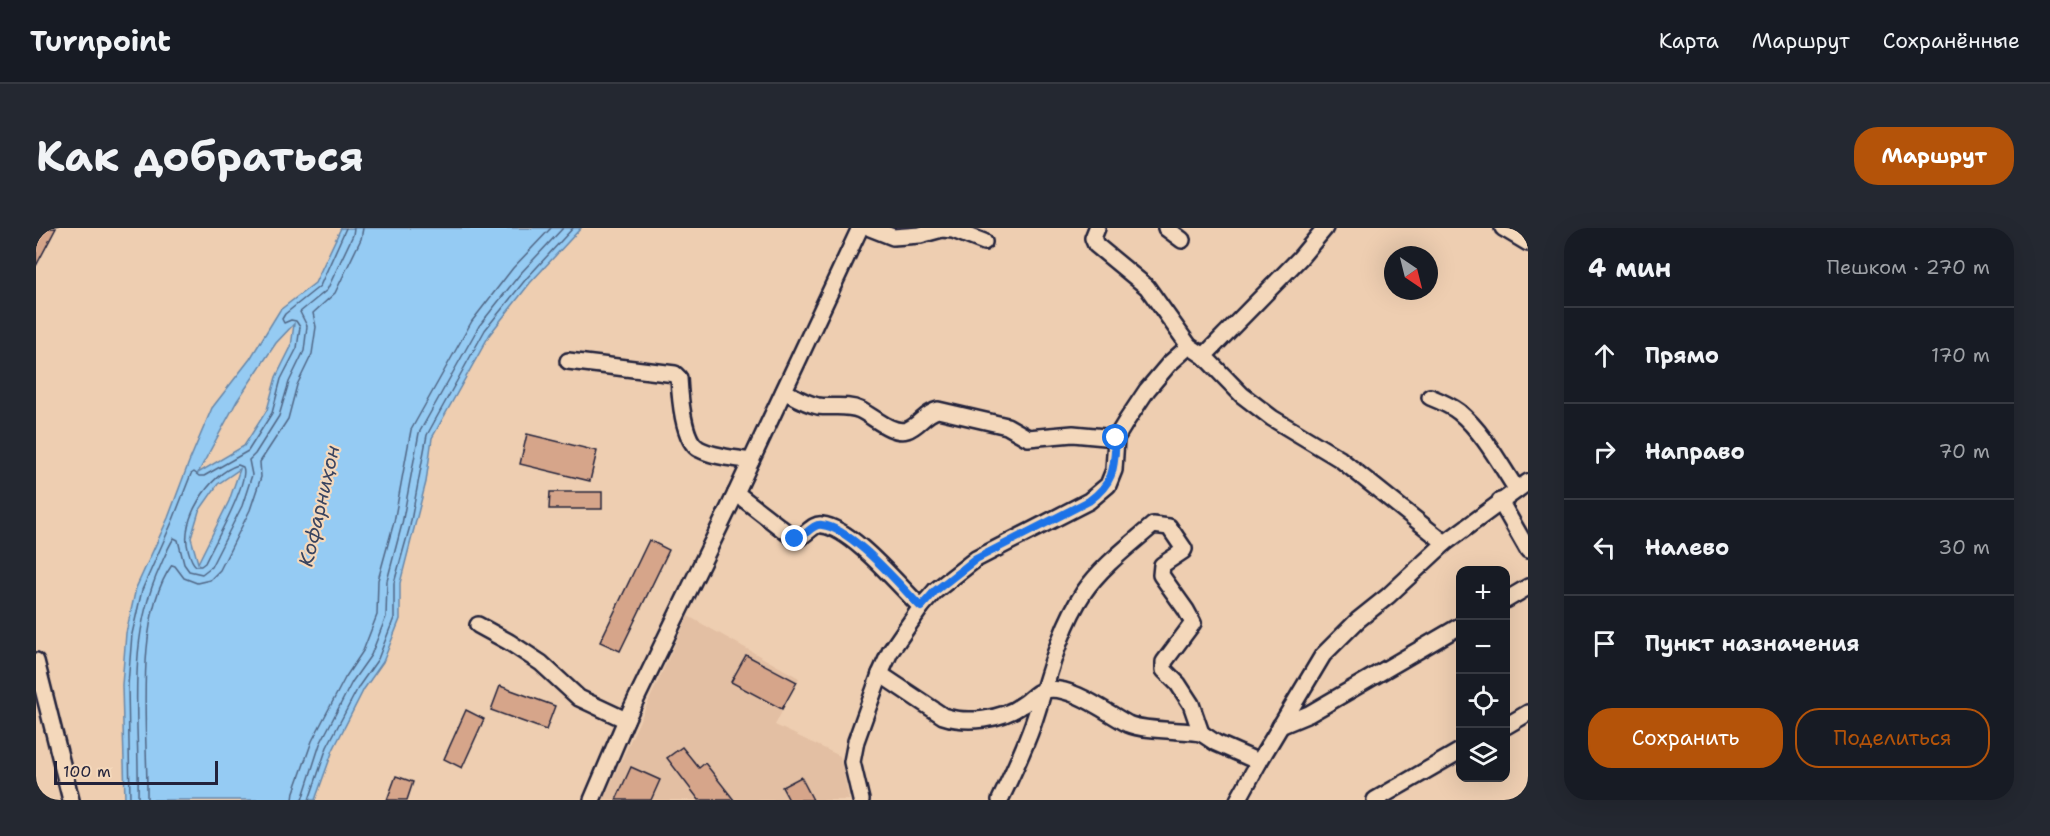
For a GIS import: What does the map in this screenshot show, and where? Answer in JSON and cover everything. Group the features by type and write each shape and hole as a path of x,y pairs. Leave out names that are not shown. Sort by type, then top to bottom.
{"street":[{"path":"592,800 626,720 736,493 860,228"},
{"path":"870,228 893,237 920,235 942,229 953,230 984,242"},
{"path":"1097,228 1093,238 1096,245 1147,287 1189,346 1204,356 1249,401 1272,418 1340,459 1445,543"},
{"path":"1166,228 1182,240"},
{"path":"1204,356 1300,258 1325,228"},
{"path":"1503,228 1528,243"},
{"path":"861,800 852,762 856,741 879,674 890,652 921,607 935,591 976,559 1089,501 1100,493 1108,485 1114,470 1116,438 1147,390 1169,364 1189,346"},
{"path":"568,361 675,374 679,378 688,437 693,445 701,451 751,461"},
{"path":"784,391 809,404 821,407 850,407 860,410 900,431 906,431 930,412 938,410 1007,426 1028,438 1073,434 1116,438"},
{"path":"1238,800 1323,655 1358,620 1388,596 1445,543 1523,486 1460,413 1448,404 1430,397"},
{"path":"736,493 795,539 801,538 818,525 839,532 877,560 921,607"},
{"path":"1500,501 1528,550"},
{"path":"1000,800 1033,724 1063,634 1083,594 1109,563 1153,525 1169,527 1184,549 1184,552 1162,566 1161,575 1193,623 1164,662 1164,670 1178,684 1191,704 1201,733"},
{"path":"1510,598 1528,588"},
{"path":"478,625 542,663 579,698 626,720"},
{"path":"1280,726 1309,714 1456,629"},
{"path":"36,661 70,800"},
{"path":"879,674 943,716 954,720 998,716 1012,712 1043,690 1069,692 1137,727 1201,733 1216,743 1259,762"},
{"path":"1510,724 1528,713"},
{"path":"1375,800 1456,754"}],"shaded area":[{"path":"688,616 799,678 775,725 840,756 849,800 603,800"}],"water":[{"name":"Кофарниҳон","path":"341,228 581,228 530,283 490,334 432,438 426,482 400,583 400,619 383,662 364,689 333,750 315,800 125,800 122,685 126,633 136,588 168,518 212,408 250,359 280,310 315,283","holes":["294,324 291,347 276,377 267,410 244,446 198,473 237,401 276,343","240,469 229,501 198,563 191,538 199,511 218,484"]}],"building":[{"path":"36,228 56,228 36,266"},
{"path":"527,434 597,451 590,481 520,464"},
{"path":"550,492 602,492 602,509 549,509"},
{"path":"649,540 669,550 620,651 600,642"},
{"path":"746,655 797,682 782,709 731,682"},
{"path":"500,686 555,706 546,730 491,710"},
{"path":"466,710 484,719 462,768 444,759"},
{"path":"682,747 699,768 705,763 734,800 699,800 667,758"},
{"path":"631,767 660,780 651,800 616,800"},
{"path":"396,776 413,782 407,800 387,800"},
{"path":"801,777 813,800 789,800 782,787"}],"route":[{"path":"795,539 801,538 818,525 839,532 877,560 921,607 935,591 976,559 1089,501 1100,493 1108,485 1114,470 1116,438"}]}
